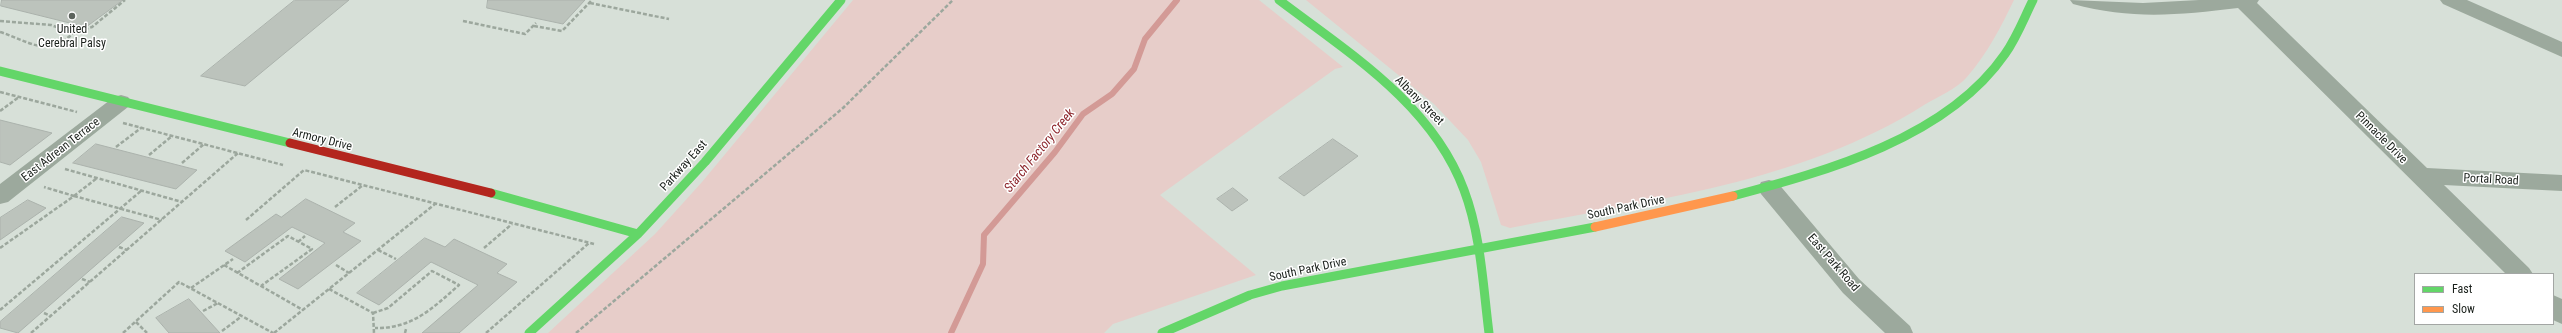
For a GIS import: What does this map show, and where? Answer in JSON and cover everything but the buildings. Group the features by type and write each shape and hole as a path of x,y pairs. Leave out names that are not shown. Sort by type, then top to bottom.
{"street":[{"name":"Parkway East","path":"529,333 638,234 705,162 841,0"},
{"name":"Albany Street","path":"1279,0 1370,71 1417,113 1435,135 1456,169 1471,211 1489,333"},
{"name":"South Park Drive","path":"1162,333 1250,295 1282,286 1532,240 1769,188 1811,176 1888,144 1933,121 1980,83 2001,60 2033,0"},
{"path":"2080,0 2107,8 2130,11 2169,9 2246,0"},
{"name":"Pinnacle Drive","path":"2246,0 2420,176 2520,273"},
{"path":"2450,0 2562,50"},
{"name":"Armory Drive","path":"0,71 121,112 549,208 638,234"},
{"name":"East Adrean Terrace","path":"0,196 121,112"},
{"name":"Portal Road","path":"2420,176 2562,183"},
{"name":"East Park Road","path":"1769,188 1851,286 1901,333"},
{"path":"2554,306 2562,314"}],"path":[{"path":"0,32 43,48 58,45 73,33 92,28 125,0"},
{"path":"534,26 562,31 592,0"},
{"path":"576,333 844,108 953,0"},
{"path":"590,3 669,19"},
{"path":"0,21 68,28 73,33"},
{"path":"464,21 525,34 536,23"},
{"path":"0,92 83,113"},
{"path":"0,111 19,96"},
{"path":"121,112 140,128 283,166"},
{"path":"116,148 140,128"},
{"path":"149,155 172,136"},
{"path":"182,163 204,144"},
{"path":"31,333 238,153"},
{"path":"62,168 182,202"},
{"path":"246,220 304,170 589,243 486,333"},
{"path":"0,248 97,178"},
{"path":"335,207 363,185"},
{"path":"40,186 162,220"},
{"path":"0,310 141,191"},
{"path":"123,333 179,282 273,333 436,204"},
{"path":"484,248 512,223"},
{"path":"238,273 288,236 312,249 261,286"},
{"path":"298,242 305,236"},
{"path":"119,247 127,250"},
{"path":"378,250 396,259"},
{"path":"191,288 233,259"},
{"path":"224,265 303,310"},
{"path":"336,266 349,273"},
{"path":"329,289 373,313 388,308 432,271 459,285 415,324 406,329 394,331 375,328"},
{"path":"82,280 90,282"},
{"path":"203,311 218,303"},
{"path":"44,313 51,316"},
{"path":"373,313 375,328 374,333"},
{"path":"222,331 242,316"},
{"path":"136,322 147,333"},
{"path":"405,333 406,329"}],"shaded area":[{"path":"853,0 1259,0 1343,67 1335,69 1160,195 1256,275 1113,324 1104,333 548,333 655,234 702,182"},
{"path":"1306,0 2014,0 1987,50 1963,81 1947,92 1877,132 1827,153 1776,171 1723,185 1616,208 1510,228 1501,225 1481,162 1468,140 1434,104"}],"waterway":[{"name":"Starch Factory Creek","path":"951,333 983,264 984,235 1055,152 1083,114 1112,94 1134,69 1145,39 1177,0"}],"traffic: fast":[{"path":"529,333 638,234 705,162 841,0"},
{"path":"1279,0 1333,40 1386,83 1410,106 1432,131 1450,159 1464,190 1474,225 1489,333"},
{"path":"1733,196 1806,176 1878,149 1912,132 1944,112 1974,89 2005,55 2014,40 2033,0"},
{"path":"0,71 290,143"},
{"path":"491,193 638,234"},
{"path":"1162,333 1250,295 1282,286 1595,227"}],"traffic: slow":[{"path":"1595,227 1733,196"}],"traffic: jam":[{"path":"290,143 491,193"}],"place":[{"name":"United Cerebral Palsy","path":"72,16"}]}
